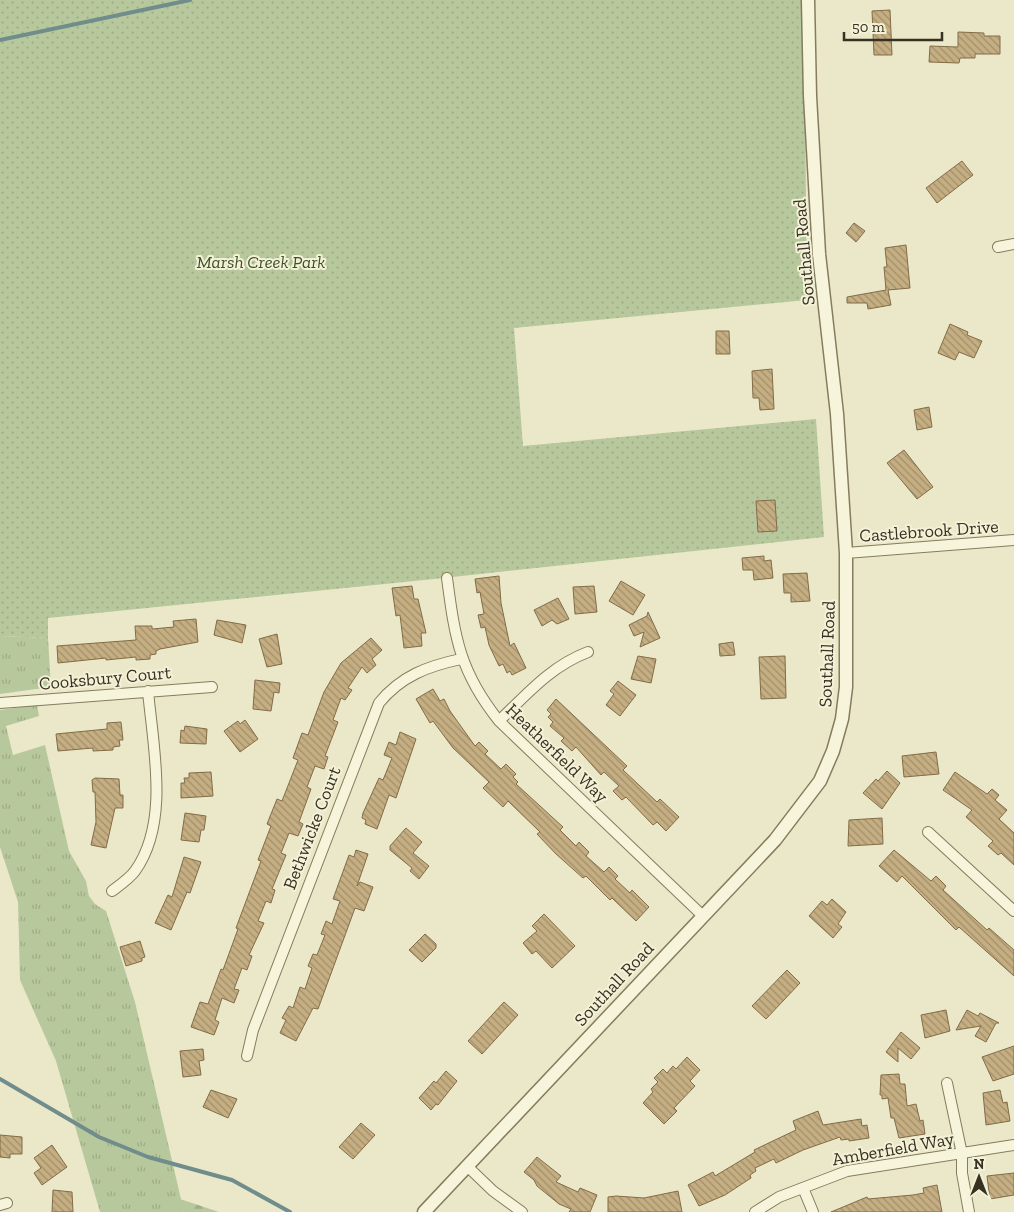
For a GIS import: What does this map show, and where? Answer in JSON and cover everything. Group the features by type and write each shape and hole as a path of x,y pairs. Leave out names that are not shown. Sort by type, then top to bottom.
{"street":[{"name":"Southall Road","path":"424,1212 776,840 820,781 833,751 842,719 846,688 846,553 837,414 819,254 810,96 808,0"},
{"path":"998,247 1014,244"},
{"name":"Castlebrook Drive","path":"846,553 1014,540"},
{"name":"Heatherfield Way","path":"447,578 455,636 462,659 472,683 499,721 703,916"},
{"path":"499,721 550,672 562,663 588,652"},
{"name":"Bethwicke Court","path":"247,1056 254,1030 379,703 389,690 404,679 427,668 462,659"},
{"name":"Cooksbury Court","path":"0,703 148,691 212,688"},
{"path":"112,891 135,872 153,835 156,804 148,691"},
{"path":"928,832 1014,911"},
{"path":"947,1083 962,1154 962,1173 969,1212"},
{"name":"Amberfield Way","path":"755,1212 779,1197 847,1171 1014,1145"},
{"path":"468,1167 493,1191 522,1212"},
{"path":"803,1188 813,1212"}],"green space":[{"name":"Marsh Creek Park","path":"0,0 804,0 807,300 514,328 523,446 816,419 824,537 48,618 48,638 0,636"},
{"path":"0,636 48,638 51,687 0,694"},
{"path":"37,705 39,716 6,726 13,755 45,745 69,851 86,881 89,896 95,904 106,911 135,1002 184,1212 100,1212 56,1061 20,980 18,902 0,847 0,710"},
{"path":"180,1199 219,1212 184,1212"}],"building":[{"path":"890,10 892,55 874,55 872,11"},
{"path":"958,32 984,33 984,36 1000,36 1000,54 975,54 975,58 960,58 959,63 929,62 930,46 958,47"},
{"path":"962,161 973,175 937,203 926,188"},
{"path":"854,223 865,231 856,242 846,233"},
{"path":"906,245 910,288 888,290 891,305 868,309 867,303 847,303 847,297 886,290 884,267 887,267 885,248"},
{"path":"950,324 968,332 967,335 982,341 974,358 959,352 955,360 938,353"},
{"path":"716,331 729,331 730,354 716,354"},
{"path":"772,369 774,409 760,410 759,398 753,398 752,371"},
{"path":"929,407 932,427 917,430 914,410"},
{"path":"904,450 933,487 917,499 887,463"},
{"path":"775,500 777,531 758,532 756,501"},
{"path":"764,556 764,561 771,560 773,578 754,580 753,570 743,570 742,558"},
{"path":"807,573 810,601 791,602 791,593 784,593 783,574"},
{"path":"499,576 501,603 510,646 514,643 526,668 512,675 510,671 507,673 503,664 499,666 489,645 485,627 481,628 478,615 484,614 480,592 477,593 475,579"},
{"path":"621,581 645,595 633,615 609,601"},
{"path":"412,586 414,599 418,599 426,633 421,633 422,646 404,648 400,615 396,616 392,588"},
{"path":"594,586 597,612 575,614 573,587"},
{"path":"558,598 569,619 557,624 552,620 542,626 534,610"},
{"path":"648,612 660,638 640,647 644,632 634,636 629,625 647,616"},
{"path":"196,619 198,642 160,649 156,651 156,654 150,655 150,659 136,660 136,657 106,660 106,658 58,663 57,646 136,640 135,626 152,626 152,629 174,627 173,621"},
{"path":"217,620 246,625 242,643 214,635"},
{"path":"277,634 282,664 267,667 259,639"},
{"path":"371,638 382,650 372,659 376,665 367,673 362,667 348,688 352,690 345,700 341,698 333,720 338,722 325,756 328,757 324,769 315,766 307,787 311,789 299,822 303,824 298,836 289,833 281,853 286,855 272,889 275,890 271,903 266,901 258,921 264,923 249,955 252,956 247,970 242,968 234,989 239,990 234,1003 222,998 215,1020 219,1022 214,1035 191,1027 200,1002 208,1004 221,969 223,970 238,929 236,928 261,861 258,860 271,826 267,824 277,799 282,801 298,760 293,758 302,733 308,735 324,692 341,663"},
{"path":"733,642 735,655 720,656 719,644"},
{"path":"638,656 656,659 651,683 631,679"},
{"path":"785,656 786,698 761,699 759,657"},
{"path":"255,680 280,683 279,693 274,692 271,711 253,709"},
{"path":"618,681 636,695 620,716 606,705 614,694 610,691"},
{"path":"433,689 440,701 444,699 450,711 475,746 479,742 488,751 485,754 501,769 506,764 516,774 513,777 518,782 516,784 563,827 560,830 576,846 579,842 589,852 586,856 604,872 609,867 618,876 615,879 630,893 632,890 649,907 636,921 612,898 610,900 586,876 583,878 556,854 537,834 540,832 508,801 503,807 483,788 489,782 453,748 433,721 430,723 416,699"},
{"path":"556,699 627,766 623,770 657,802 660,799 679,817 666,831 657,822 653,825 626,797 622,800 613,791 619,786 604,772 601,775 576,747 572,751 561,741 564,738 550,726 553,722 548,717 551,714 547,710"},
{"path":"245,720 258,739 240,752 224,731 238,721 240,724"},
{"path":"121,722 123,740 119,740 120,746 113,747 113,750 93,751 93,748 58,751 56,734 107,729 107,723"},
{"path":"185,726 207,729 206,744 180,743 181,730 184,731"},
{"path":"400,732 416,739 396,798 389,795 377,829 365,824 366,820 362,818 363,813 379,778 383,780 392,758 384,755 389,742 396,745"},
{"path":"936,752 939,774 904,777 902,756"},
{"path":"887,771 900,783 882,809 863,793 876,779 878,781"},
{"path":"211,772 213,796 181,798 181,783 185,783 184,778 189,778 189,773"},
{"path":"955,772 987,794 992,789 999,795 995,800 1007,810 999,819 1014,833 1014,865 1001,853 998,855 988,846 993,841 966,817 972,810 943,790"},
{"path":"95,778 119,779 120,795 123,795 123,808 115,808 106,848 91,845 96,822 95,792 93,792 92,780"},
{"path":"185,813 206,816 204,830 201,830 199,842 181,840"},
{"path":"882,818 883,844 848,846 849,820"},
{"path":"406,828 422,842 413,853 429,866 419,879 410,871 412,868 390,850 390,846"},
{"path":"356,850 368,854 357,886 360,882 373,887 364,911 355,908 318,1009 313,1008 296,1041 280,1033 286,1020 282,1018 289,1006 293,1008 300,987 305,989 312,968 308,966 313,954 317,955 325,935 321,934 326,921 332,924 340,901 333,899 349,855 354,857"},
{"path":"894,850 931,881 936,876 946,886 943,890 987,930 989,928 1014,950 1014,976 959,927 956,930 902,876 897,882 879,866"},
{"path":"184,857 201,862 190,893 187,892 171,930 155,923 168,895 172,897"},
{"path":"832,899 846,912 838,924 842,927 833,938 809,916 822,901 827,905"},
{"path":"544,914 575,946 552,968 536,951 532,954 523,943 537,931 532,926"},
{"path":"425,934 436,944 436,948 422,962 409,950"},
{"path":"140,941 145,957 142,958 142,961 126,966 120,947"},
{"path":"787,970 800,983 766,1019 752,1006"},
{"path":"504,1002 518,1015 482,1054 468,1041"},
{"path":"946,1010 950,1031 925,1038 921,1015"},
{"path":"967,1010 978,1016 980,1013 999,1023 996,1023 986,1042 975,1036 981,1026 956,1030"},
{"path":"901,1032 920,1048 911,1059 898,1048 898,1062 886,1052"},
{"path":"1014,1046 1014,1074 993,1081 982,1057"},
{"path":"203,1049 204,1060 199,1061 201,1075 183,1077 180,1051"},
{"path":"687,1057 700,1070 690,1081 695,1086 674,1108 677,1111 664,1124 643,1103 653,1092 651,1089 658,1082 654,1078 663,1069 667,1073 673,1066 676,1069"},
{"path":"446,1071 457,1081 438,1105 436,1104 431,1110 419,1098"},
{"path":"899,1074 900,1084 905,1084 907,1106 916,1104 920,1121 923,1120 925,1134 899,1138 894,1118 891,1118 888,1098 882,1099 882,1095 880,1095 881,1075"},
{"path":"211,1090 237,1099 228,1118 203,1107"},
{"path":"1000,1090 1003,1103 1007,1102 1010,1121 986,1125 983,1093"},
{"path":"818,1111 823,1125 861,1119 862,1126 867,1125 869,1138 849,1141 849,1139 841,1140 840,1137 803,1150 776,1163 774,1159 755,1168 756,1171 750,1175 751,1178 725,1195 699,1206 688,1185 713,1172 715,1176 755,1152 754,1150 796,1130 793,1121"},
{"path":"361,1123 375,1135 353,1159 339,1147"},
{"path":"0,1135 22,1137 22,1154 10,1154 10,1158 0,1157"},
{"path":"52,1145 67,1167 42,1185 34,1173 41,1168 34,1158"},
{"path":"537,1157 561,1176 556,1182 578,1192 580,1188 597,1195 590,1212 569,1212 571,1209 559,1204 537,1186 534,1180 524,1172"},
{"path":"1014,1173 1014,1195 990,1199 987,1176"},
{"path":"937,1185 942,1212 831,1212 867,1197 868,1199 913,1195 924,1193 923,1188"},
{"path":"53,1190 72,1192 73,1212 52,1212"},
{"path":"678,1191 682,1212 608,1212 608,1197 644,1198"}],"waterway":[{"path":"0,40 190,0"},
{"path":"0,1079 99,1137 148,1157 232,1180 290,1212"}]}
